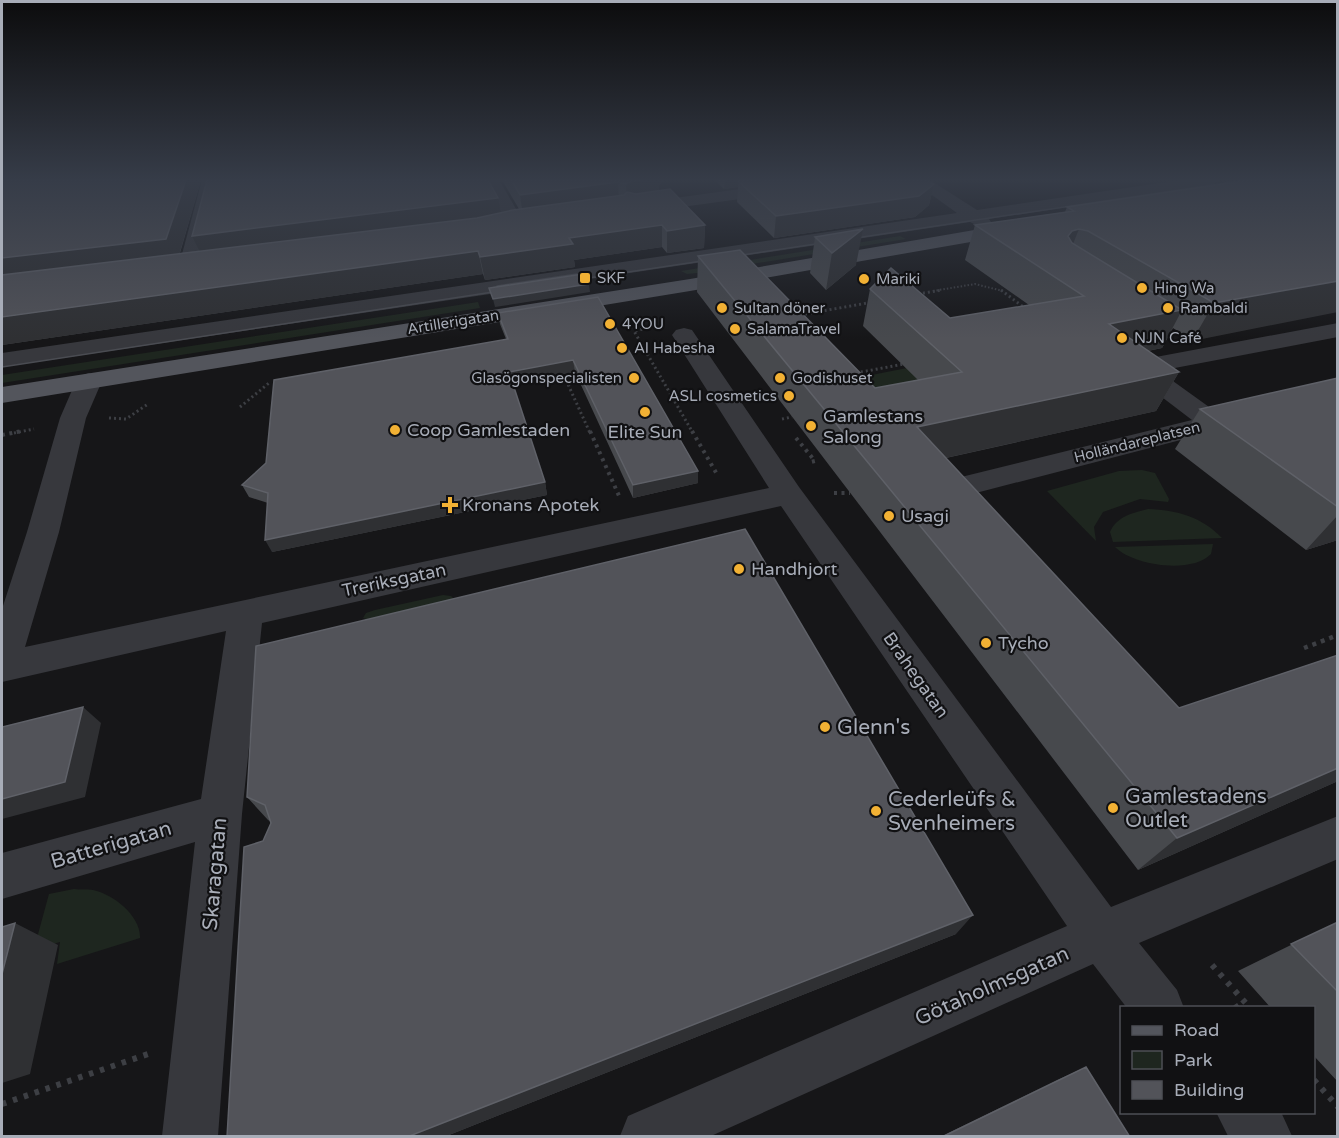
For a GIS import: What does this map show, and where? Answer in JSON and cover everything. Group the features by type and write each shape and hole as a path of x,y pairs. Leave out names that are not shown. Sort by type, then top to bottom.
{"main road":[{"name":"Artillerigatan","path":"2,395 690,285 992,233"}],"street":[{"path":"188,269 197,233"},
{"path":"2,360 858,233"},
{"path":"165,272 211,266"},
{"name":"Holländareplatsen","path":"949,490 1213,423 1138,367 1338,330"},
{"name":"Brahegatan","path":"684,335 788,494 1103,937 1157,1006"},
{"path":"1166,336 1195,356"},
{"name":"Treriksgatan","path":"88,381 73,418 43,532 2,665 788,494"},
{"name":"Skaragatan","path":"190,1137 200,1035 237,853 220,814 246,613"},
{"name":"Batterigatan","path":"2,876 220,814"},
{"name":"Götaholmsgatan","path":"648,1137 1164,908 1338,837"},
{"path":"1245,1114 1264,1137"}],"path":[{"path":"917,294 975,284 1000,289 1034,315"},
{"path":"800,315 883,300"},
{"path":"851,374 907,363"},
{"path":"562,370 619,495"},
{"path":"240,407 269,385 270,378"},
{"path":"782,419 792,417"},
{"path":"834,493 850,493"},
{"path":"1304,648 1338,635"},
{"path":"1212,965 1248,1006"},
{"path":"1238,1006 1245,1002"},
{"path":"2,1104 200,1035"},
{"path":"1315,1081 1338,1107"}],"green space":[{"path":"900,236 906,239 697,273 687,274 681,271"},
{"path":"478,302 480,308 2,383 2,375"},
{"path":"907,368 946,401 839,382 841,381"},
{"path":"1142,470 1155,473 1169,499 1168,502 1140,499 1103,512 1094,527 1096,541 1047,491 1119,471"},
{"path":"1148,509 1188,516 1206,525 1222,538 1113,542 1110,532 1117,522 1126,516"},
{"path":"1213,544 1211,554 1202,560 1177,566 1135,559 1115,547"},
{"path":"443,595 454,599 370,620 363,618 366,613 375,610"},
{"path":"74,889 101,892 117,901 136,922 140,938 57,964 60,942 2,959 37,938 49,894"}],"building":[{"path":"2,233 168,233 166,239 2,258"},
{"path":"193,233 215,233 192,236"},
{"path":"351,233 604,233 569,238 573,244 480,257 478,251 2,317 2,275"},
{"path":"838,233 858,233 832,253 815,237"},
{"path":"987,233 1070,233 1068,236 1072,243 1182,310 1109,324 1179,372 917,427 1179,708 1338,655 1338,768 1177,838 698,256 740,250 875,388 962,372 870,289 891,268 950,318 1084,296"},
{"path":"1092,233 1338,233 1338,281 1214,303"},
{"path":"583,274 589,284 493,299 489,288"},
{"path":"598,297 698,471 633,485 573,360 509,372 545,482 265,540 268,493 242,485 266,463 274,380 508,339 498,313"},
{"path":"1338,378 1338,507 1200,409"},
{"path":"745,529 973,915 407,1137 227,1137 244,847 263,841 271,823 265,805 247,797 256,646"},
{"path":"83,707 65,782 2,799 2,727"},
{"path":"1338,922 1338,992 1291,944"},
{"path":"15,923 2,974 2,927"},
{"path":"1086,1067 1130,1137 942,1137"}],"tram line":[{"path":"568,281 889,233"},
{"path":"497,286 577,274"},
{"path":"2,367 506,290"}],"place":[{"name":"SKF","path":"585,278"},
{"name":"Mariki","path":"864,279"},
{"name":"Hing Wa","path":"1142,288"},
{"name":"Sultan döner","path":"722,308"},
{"name":"Rambaldi","path":"1168,308"},
{"name":"4YOU","path":"610,324"},
{"name":"SalamaTravel","path":"735,329"},
{"name":"NJN Café","path":"1122,338"},
{"name":"Al Habesha","path":"622,348"},
{"name":"Glasögonspecialisten","path":"634,378"},
{"name":"Godishuset","path":"780,378"},
{"name":"ASLI cosmetics","path":"789,396"},
{"name":"Elite Sun","path":"645,412"},
{"name":"Gamlestans Salong","path":"811,426"},
{"name":"Coop Gamlestaden","path":"395,430"},
{"name":"Kronans Apotek","path":"450,505"},
{"name":"Usagi","path":"889,516"},
{"name":"Handhjort","path":"739,569"},
{"name":"Tycho","path":"986,643"},
{"name":"Glenn's","path":"825,727"},
{"name":"Gamlestadens Outlet","path":"1113,808"},
{"name":"Cederleüfs & Svenheimers","path":"876,811"}]}
